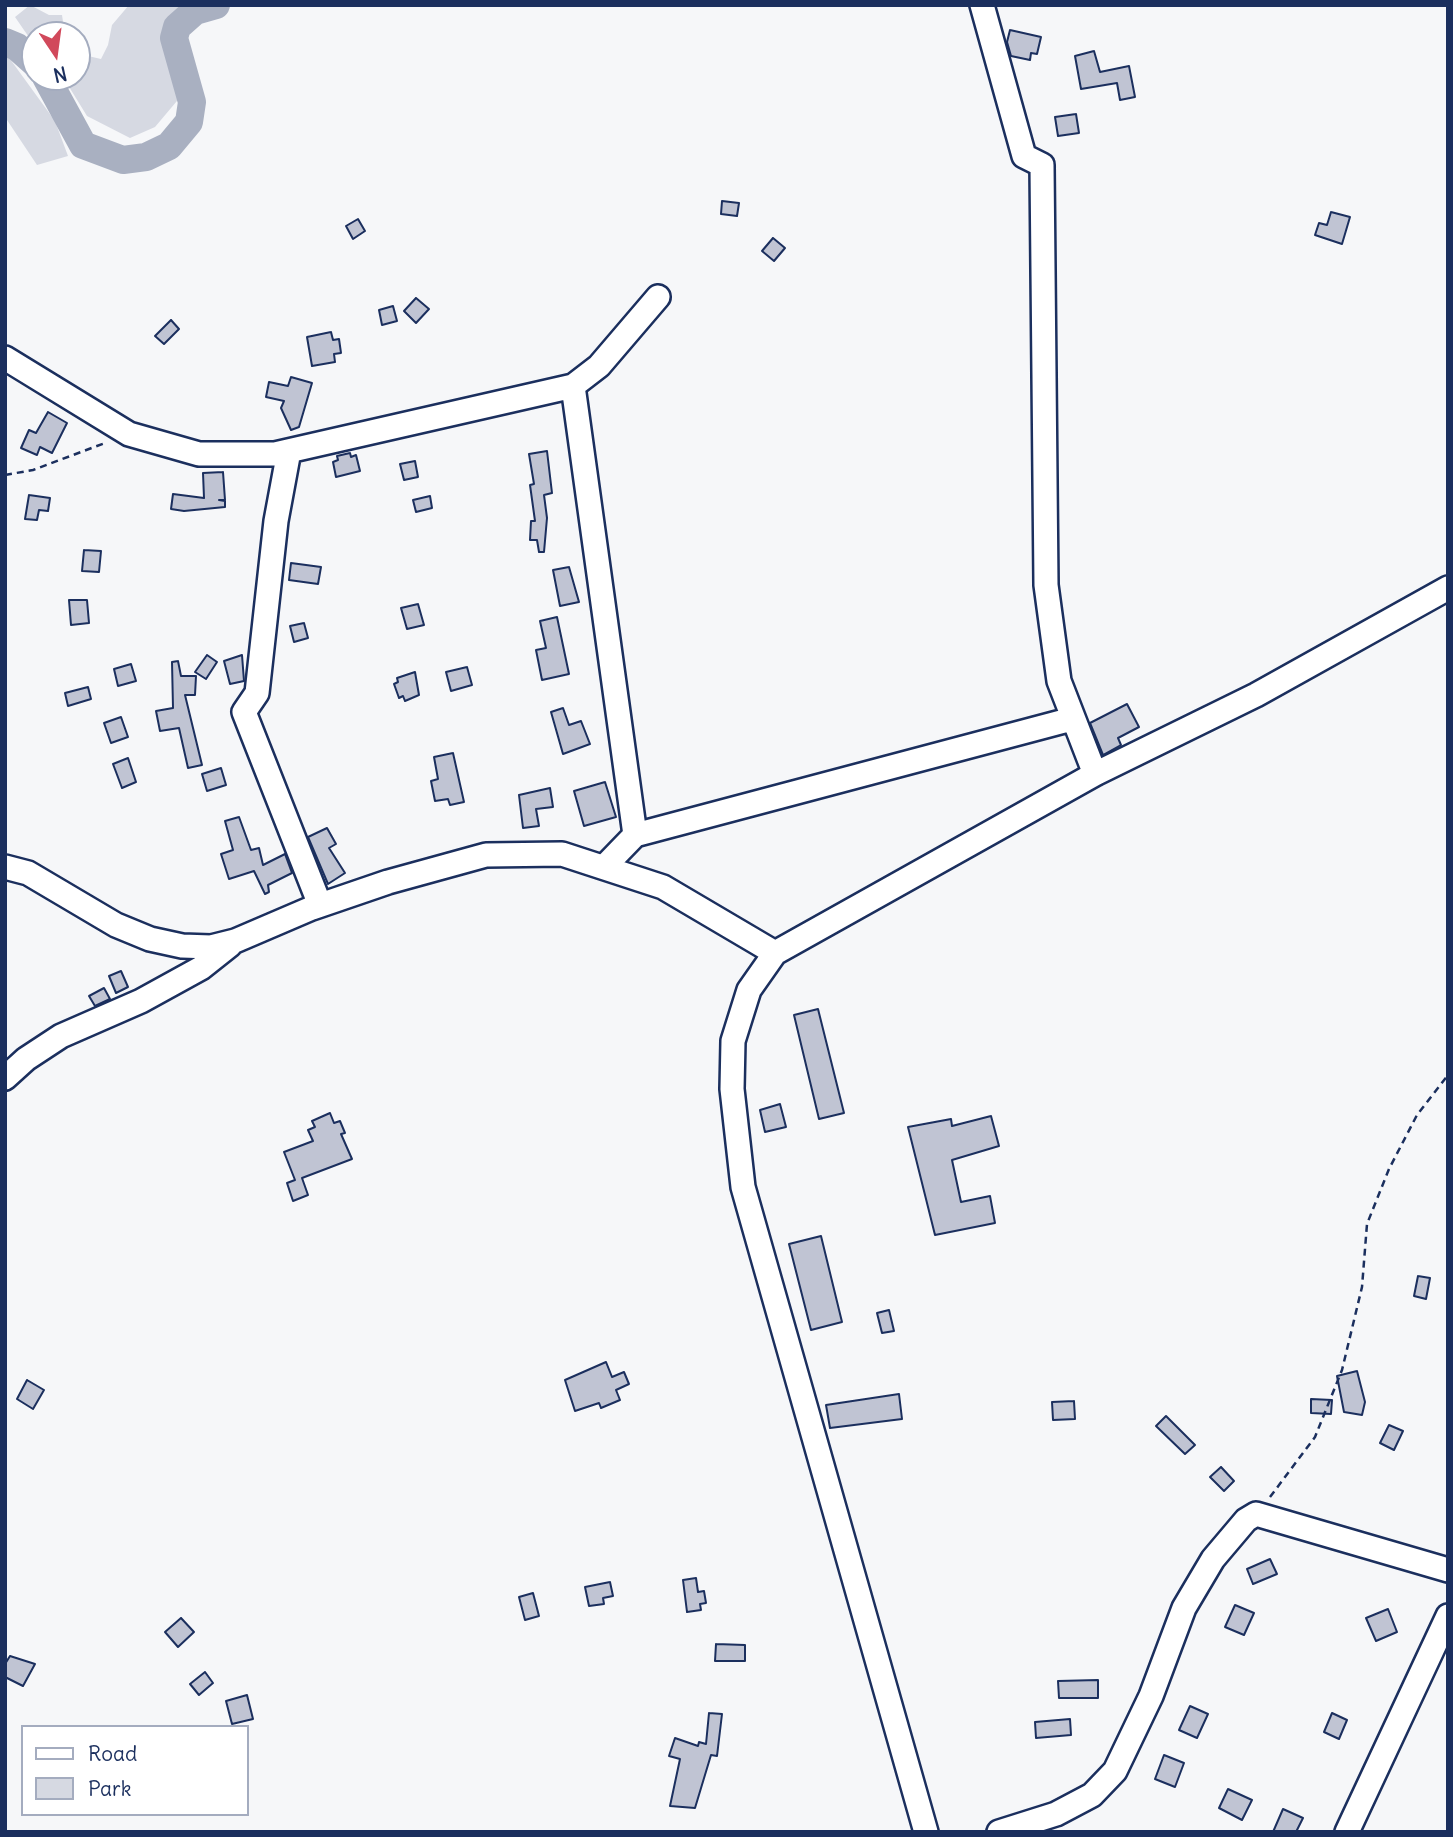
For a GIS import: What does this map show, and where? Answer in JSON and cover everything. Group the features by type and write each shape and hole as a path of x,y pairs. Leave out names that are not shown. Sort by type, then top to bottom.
{"street":[{"path":"982,5 1024,156 1042,165 1046,585 1059,681 1095,774"},
{"path":"5,358 129,434 199,454 289,451 573,386 600,366 658,297"},
{"path":"573,386 635,835"},
{"path":"289,451 276,521 257,692 244,712 320,905"},
{"path":"926,1832 743,1187 732,1089 733,1041 749,990 775,953 1095,774 1256,695 1448,588"},
{"path":"605,866 635,835 1072,719"},
{"path":"5,867 28,873 116,925 150,939 182,946 211,947 234,941 320,905 486,855 562,854 663,887 775,953"},
{"path":"5,1078 26,1059 61,1037 141,1001 201,968 234,941"},
{"path":"999,1832 1056,1814 1093,1795 1115,1771 1151,1696 1184,1608 1213,1559 1246,1520 1256,1514 1448,1570"},
{"path":"1347,1832 1448,1616"}],"path":[{"path":"5,475 33,470 129,434"},
{"path":"1256,1514 1315,1437 1342,1370 1362,1287 1367,1224 1389,1169 1417,1115 1448,1075"}],"green space":[{"path":"30,5 49,15 62,15 63,21 21,21 21,26 15,17"},
{"path":"129,5 183,5 173,14 164,41 182,95 155,127 130,138 87,116 72,91 91,91 91,57 101,59 108,45 112,25"},
{"path":"5,57 10,59 21,74 21,91 33,91 55,121 68,156 37,165 5,117"}],"building":[{"path":"1010,30 1041,37 1037,54 1031,53 1030,60 1011,56 1007,42"},
{"path":"1094,51 1100,72 1129,66 1135,97 1120,100 1117,83 1081,89 1075,56"},
{"path":"1076,114 1079,133 1058,136 1055,117"},
{"path":"722,201 739,203 737,216 721,214"},
{"path":"1331,212 1350,217 1342,244 1315,235 1319,223 1327,225"},
{"path":"358,219 365,231 353,239 346,226"},
{"path":"773,238 785,248 774,261 762,251"},
{"path":"416,298 429,309 416,323 404,311"},
{"path":"393,306 397,321 382,325 379,310"},
{"path":"171,320 179,329 164,344 155,336"},
{"path":"331,332 333,340 339,339 341,353 334,354 335,362 312,366 307,337"},
{"path":"291,377 312,383 299,427 291,430 281,408 284,401 266,397 269,382 288,386"},
{"path":"48,412 67,423 52,453 40,447 37,455 21,448 29,430 36,433"},
{"path":"547,451 552,493 544,495 547,518 544,552 539,552 537,540 530,540 531,521 535,521 530,485 534,484 529,454"},
{"path":"350,453 351,457 356,455 360,471 336,477 333,462 338,460 337,456"},
{"path":"415,461 418,477 404,480 400,464"},
{"path":"223,472 225,500 219,500 225,501 225,507 184,511 171,509 173,494 204,498 203,473"},
{"path":"29,495 50,498 48,511 39,510 37,520 25,519"},
{"path":"430,496 432,508 416,512 413,500"},
{"path":"84,550 101,551 99,572 82,571"},
{"path":"291,563 321,567 318,584 289,580"},
{"path":"569,567 579,602 560,606 553,570"},
{"path":"69,600 87,600 89,623 71,625"},
{"path":"418,604 424,625 407,629 401,608"},
{"path":"557,617 569,674 542,680 536,650 546,648 540,621"},
{"path":"304,623 308,638 294,642 290,626"},
{"path":"207,655 217,662 206,679 195,672"},
{"path":"242,655 244,681 230,684 224,661"},
{"path":"178,661 181,676 196,676 195,695 185,695 202,765 188,768 179,728 160,731 156,711 173,708 172,662"},
{"path":"131,664 136,681 118,686 114,669"},
{"path":"467,667 472,685 451,691 446,672"},
{"path":"415,672 419,695 405,701 403,696 399,698 394,684 398,682 397,678"},
{"path":"88,687 91,699 68,706 65,693"},
{"path":"1127,704 1139,727 1118,738 1121,745 1103,755 1090,723"},
{"path":"563,708 569,725 581,721 590,744 563,754 551,712"},
{"path":"121,717 128,737 111,743 104,723"},
{"path":"453,753 464,802 450,805 448,799 435,801 431,781 438,779 434,757"},
{"path":"128,758 136,782 122,788 113,764"},
{"path":"221,768 226,785 207,791 202,774"},
{"path":"605,782 616,817 584,826 574,791"},
{"path":"550,788 553,807 536,809 539,826 523,828 519,795"},
{"path":"239,817 251,850 259,848 263,865 285,854 292,873 268,885 269,892 265,894 254,871 229,879 221,854 233,850 225,821"},
{"path":"327,828 336,844 329,848 345,873 328,884 308,837"},
{"path":"121,971 128,987 116,993 109,976"},
{"path":"104,988 110,999 95,1006 89,996"},
{"path":"818,1009 844,1113 819,1119 794,1015"},
{"path":"780,1104 786,1127 765,1132 760,1110"},
{"path":"330,1113 334,1123 340,1121 345,1133 341,1134 352,1159 302,1178 308,1195 293,1201 287,1183 295,1180 284,1152 313,1141 308,1130 315,1127 312,1121"},
{"path":"991,1116 999,1146 952,1160 961,1202 990,1196 995,1223 935,1235 908,1127 951,1119 952,1126"},
{"path":"821,1236 842,1322 811,1330 789,1244"},
{"path":"1418,1276 1430,1278 1426,1299 1414,1296"},
{"path":"889,1310 894,1331 882,1333 877,1313"},
{"path":"606,1362 612,1377 624,1372 629,1384 616,1390 620,1400 601,1408 599,1403 575,1411 565,1380"},
{"path":"1357,1371 1365,1402 1362,1415 1344,1412 1337,1376"},
{"path":"27,1380 44,1390 33,1409 17,1399"},
{"path":"899,1394 902,1419 830,1428 826,1405"},
{"path":"1311,1399 1332,1400 1331,1414 1311,1413"},
{"path":"1074,1401 1075,1419 1053,1420 1052,1402"},
{"path":"1166,1416 1195,1445 1185,1454 1156,1426"},
{"path":"1389,1425 1403,1431 1394,1450 1380,1443"},
{"path":"1221,1467 1234,1481 1224,1491 1210,1477"},
{"path":"1270,1559 1277,1574 1253,1584 1247,1569"},
{"path":"696,1578 698,1592 704,1591 706,1603 700,1604 701,1610 687,1612 683,1580"},
{"path":"610,1582 613,1596 603,1598 604,1604 589,1606 585,1587"},
{"path":"533,1593 539,1616 525,1620 519,1597"},
{"path":"1235,1605 1254,1613 1244,1635 1225,1627"},
{"path":"1388,1609 1397,1632 1376,1641 1366,1618"},
{"path":"181,1618 194,1632 178,1647 165,1632"},
{"path":"716,1644 745,1645 745,1661 715,1661"},
{"path":"10,1656 35,1664 23,1686 5,1677 5,1664"},
{"path":"205,1672 213,1683 199,1695 190,1684"},
{"path":"1098,1680 1098,1698 1059,1698 1058,1681"},
{"path":"247,1695 253,1719 232,1724 226,1701"},
{"path":"1190,1706 1208,1714 1197,1738 1179,1730"},
{"path":"709,1713 722,1714 717,1756 711,1755 695,1808 670,1806 680,1759 669,1756 675,1738 698,1746 699,1742 706,1744"},
{"path":"1332,1713 1347,1720 1339,1739 1324,1732"},
{"path":"1070,1719 1071,1735 1036,1738 1035,1722"},
{"path":"1164,1755 1184,1763 1175,1787 1155,1779"},
{"path":"1228,1789 1252,1800 1242,1820 1219,1808"},
{"path":"1283,1809 1303,1818 1296,1832 1273,1832"}],"waterway":[{"path":"54,91 83,145 123,160 146,157 169,146 189,122 192,102 174,38 177,27 195,11 216,5"},
{"path":"5,42 21,51"}]}
